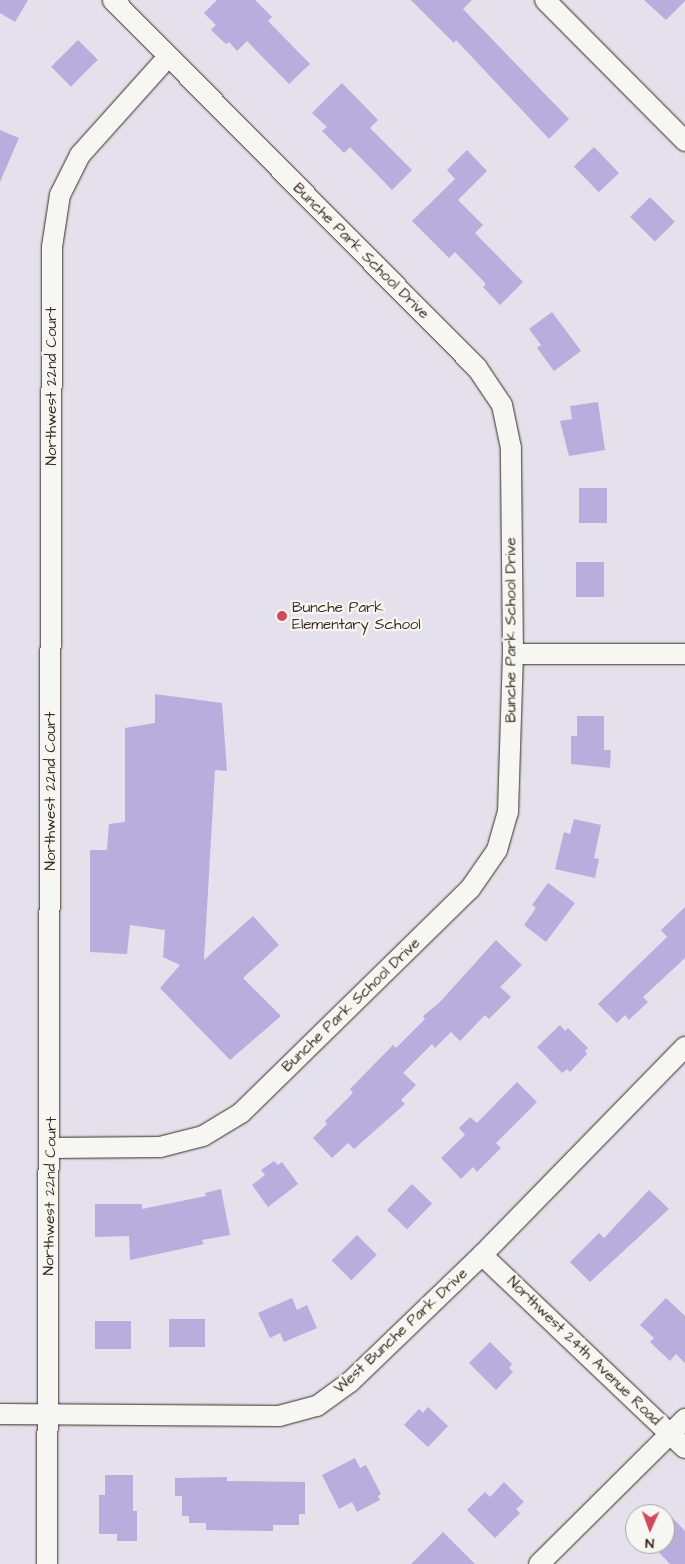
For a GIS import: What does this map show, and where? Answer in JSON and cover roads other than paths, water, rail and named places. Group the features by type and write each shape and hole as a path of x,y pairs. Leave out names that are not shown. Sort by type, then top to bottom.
{"street":[{"name":"Bunche Park School Drive","path":"51,1148 160,1147 203,1136 233,1118 470,889 497,850 508,812 513,654 511,448 502,405 477,368 113,0"},
{"path":"545,0 685,141"},
{"name":"Northwest 22nd Court","path":"47,1564 51,1148 52,247 60,195 80,155 168,57"},
{"path":"513,654 685,654"},
{"name":"West Bunche Park Drive","path":"0,1414 279,1416 318,1406 350,1382 482,1255 685,1047"},
{"name":"Northwest 24th Avenue Road","path":"482,1255 685,1448"},
{"path":"539,1564 685,1419"}],"place":[{"name":"Bunche Park Elementary School","path":"282,616"}]}
